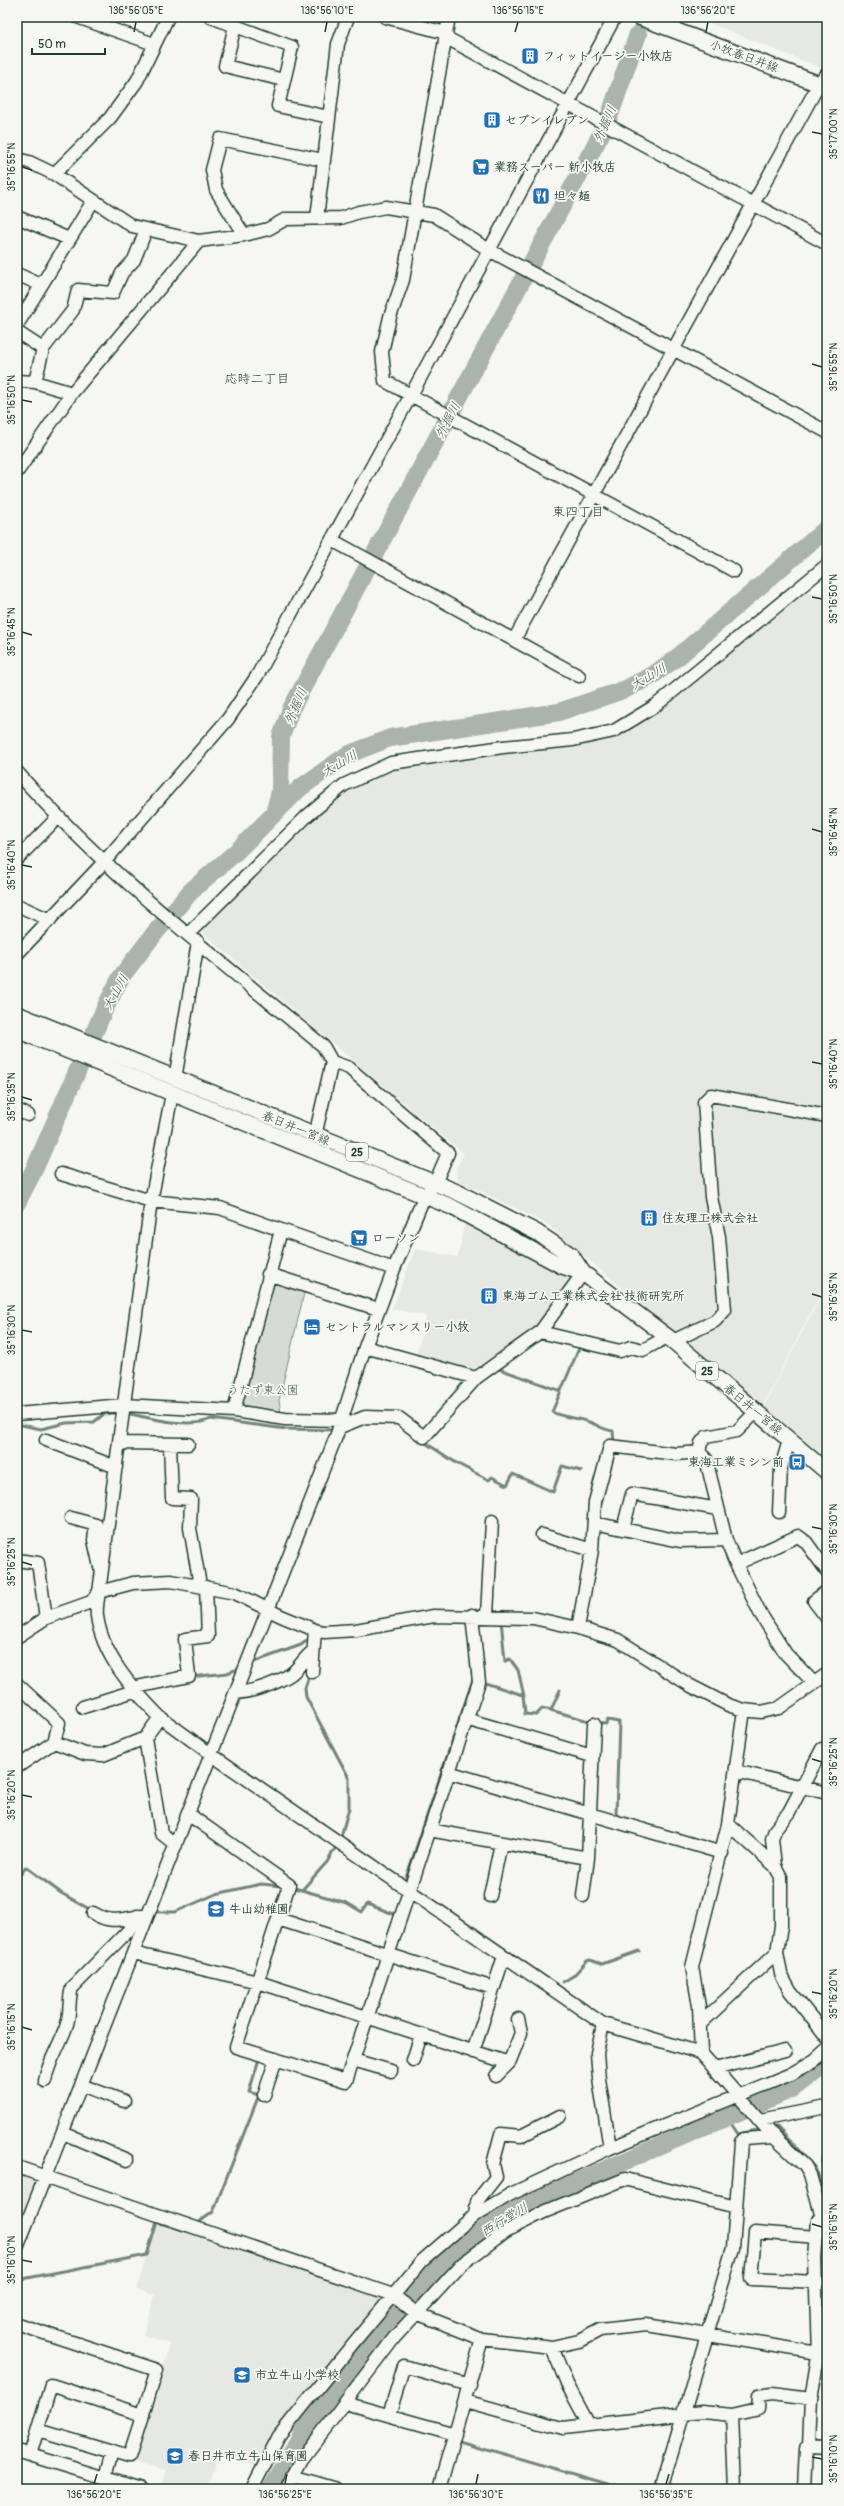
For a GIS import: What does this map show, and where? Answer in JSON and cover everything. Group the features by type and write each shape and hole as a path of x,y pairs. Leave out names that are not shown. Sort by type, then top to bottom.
{"main road":[{"name":"小牧春日井線","path":"639,17 824,82"},
{"name":"春日井一宮線","path":"17,1014 110,1069 424,1197 452,1207 562,1266 583,1273 670,1339 827,1472"},
{"name":"春日井一宮線","path":"17,1030 116,1055 435,1183 488,1206 536,1232 571,1255 583,1273"}],"street":[{"path":"77,17 154,44"},
{"path":"54,174 114,112 137,81 168,17"},
{"path":"211,17 292,47 278,106 329,117"},
{"path":"316,218 338,44 348,17"},
{"path":"385,17 446,35 827,244"},
{"path":"449,17 414,210 403,280 390,317 382,352 385,381 734,571"},
{"path":"17,954 104,862 228,719 257,676 412,395 615,17"},
{"path":"235,26 225,66 284,80"},
{"path":"514,640 754,203 824,82"},
{"path":"244,235 216,190 212,170 220,139 323,160"},
{"path":"17,159 29,162 54,174 132,226 199,241 244,235 268,228 286,219 341,218 359,212 386,207 414,210 434,215 489,250 827,432"},
{"path":"17,325 93,201"},
{"path":"17,217 69,239"},
{"path":"35,382 43,349 73,310 78,290 113,293 122,273 134,260 146,230"},
{"path":"17,472 72,393 199,241"},
{"path":"17,274 41,285"},
{"path":"17,332 43,349"},
{"path":"17,381 35,382 72,393"},
{"path":"332,540 579,676"},
{"path":"186,932 307,816 344,785 391,763 503,746 573,740 614,731 655,706 827,565"},
{"path":"17,772 57,818 104,862 323,1046 332,1062 349,1068 448,1153 435,1183 424,1197 378,1309 341,1423 176,1845 142,1916 133,1953 17,2248"},
{"path":"17,859 57,818"},
{"path":"17,905 50,920"},
{"path":"175,1079 198,942"},
{"path":"315,1136 332,1062"},
{"path":"172,1094 151,1201 99,1592 97,1615 102,1639 133,1689 160,1717 212,1755 366,1859 408,1891 603,2024 701,2053 774,2137 808,2170 822,2218 818,2282 823,2357 811,2399 809,2448"},
{"path":"540,1332 620,1351 631,1347 643,1350 715,1321 725,1310 719,1237 711,1197 704,1102 711,1095 827,1116"},
{"path":"17,1110 28,1115"},
{"path":"61,1174 151,1201 220,1208 394,1269"},
{"path":"234,1411 268,1274 281,1230"},
{"path":"17,1414 124,1405 234,1411 285,1419 341,1423 365,1417 399,1418 424,1438 476,1378 540,1332 583,1273"},
{"path":"268,1274 378,1309"},
{"path":"365,1347 476,1378"},
{"path":"699,1452 701,1443 706,1437 738,1431 756,1412"},
{"path":"46,1440 116,1467"},
{"path":"780,1512 781,1468 789,1440"},
{"path":"119,1443 188,1444"},
{"path":"84,1707 133,1689 189,1676 185,1639 208,1636 203,1586 190,1528 191,1499 172,1498 170,1444"},
{"path":"578,1628 592,1550 595,1502 610,1446 676,1454 699,1452 706,1459 726,1540 760,1613 786,1654 814,1683"},
{"path":"623,1528 632,1494 718,1509"},
{"path":"71,1518 96,1525 94,1540 102,1571"},
{"path":"487,1615 492,1521"},
{"path":"594,1523 680,1541 726,1540"},
{"path":"542,1535 592,1550"},
{"path":"736,1564 798,1536 806,1542 827,1571"},
{"path":"17,1560 38,1563 46,1618"},
{"path":"17,1637 46,1618 91,1602 99,1592 133,1583 153,1580 203,1586 235,1593 315,1630 356,1630 434,1616 487,1615 533,1618 578,1628 618,1640 691,1686 728,1705 744,1710 761,1712 779,1708 827,1674"},
{"path":"827,1591 814,1600 827,1618"},
{"path":"188,1814 289,1885 236,2047 346,2082 389,1954 408,1891 479,1682 472,1615"},
{"path":"312,1672 312,1652 315,1630"},
{"path":"235,1693 274,1682 291,1673 303,1659 312,1652"},
{"path":"17,1684 59,1723 54,1742 17,1767"},
{"path":"701,2053 700,2024 692,1967 722,1853 728,1824 744,1710"},
{"path":"54,1742 94,1756 114,1751 145,1738 160,1717"},
{"path":"466,1719 592,1756"},
{"path":"583,1896 588,1858 594,1724"},
{"path":"145,1738 161,1833 176,1845"},
{"path":"775,1866 772,1839 775,1830 784,1821 822,1749"},
{"path":"736,1771 827,1793"},
{"path":"448,1772 722,1853"},
{"path":"728,1824 775,1866 781,1877 782,1898 777,1952 782,1974 790,1991 827,2037"},
{"path":"429,1830 588,1858"},
{"path":"490,1896 501,1843"},
{"path":"93,1913 104,1919 114,1921 142,1916"},
{"path":"45,2081 47,2068 56,2054 67,2025 71,2010 69,1997 72,1988 142,1916"},
{"path":"278,1919 494,1988"},
{"path":"700,2024 716,2007 777,1952"},
{"path":"133,1953 258,1982 509,2063"},
{"path":"473,2052 504,1956"},
{"path":"496,2076 509,2063 521,2033 518,2019"},
{"path":"603,2024 597,2053 599,2079 610,2148"},
{"path":"413,2060 421,2035"},
{"path":"252,2489 279,2436 422,2261 475,2215 511,2194 610,2148 792,2074 815,2060 827,2049"},
{"path":"715,2069 785,2051"},
{"path":"264,2095 276,2060"},
{"path":"353,2060 391,2071"},
{"path":"81,2086 124,2101"},
{"path":"760,2120 827,2107"},
{"path":"475,2215 477,2201 496,2177 493,2164 501,2134 521,2136 560,2116"},
{"path":"63,2133 127,2160"},
{"path":"661,2489 733,2248 741,2142 744,2139 774,2137"},
{"path":"17,2167 394,2296 416,2312 482,2339 552,2346 579,2341 600,2330 646,2325 812,2352 823,2357"},
{"path":"286,2489 302,2460 342,2406 416,2312 462,2264 506,2231 544,2212 625,2179 736,2207"},
{"path":"818,2282 751,2279 754,2232 822,2236"},
{"path":"17,2324 157,2370 129,2457 38,2430"},
{"path":"439,2489 482,2339"},
{"path":"552,2346 567,2384 589,2425"},
{"path":"389,2415 404,2366 470,2385"},
{"path":"30,2455 51,2385 143,2415"},
{"path":"465,2401 563,2428 702,2412 732,2415 758,2409 759,2396 772,2394 811,2399"},
{"path":"352,2405 455,2434"},
{"path":"732,2415 735,2489"},
{"path":"804,2489 806,2448 827,2448"},
{"path":"17,2451 110,2483 142,2489"},
{"path":"110,2483 112,2452"},
{"path":"292,2476 337,2489"}],"shaded area":[{"path":"694,17 827,17 827,65 824,69"},
{"path":"803,592 827,594 827,1281 762,1407 547,1224 458,1180 456,1169 464,1154 198,929 339,793 397,768 445,758 614,734 663,705 698,679 712,664"},
{"path":"465,1220 570,1275 569,1284 540,1324 511,1347 471,1370 416,1355 427,1316 392,1309 415,1249 458,1257"},
{"path":"827,1284 827,1462 763,1408"},
{"path":"17,2171 33,2177 36,2184 17,2232"},
{"name":"市立牛山小学校","path":"156,2220 382,2297 383,2302 258,2468 219,2450 207,2489 161,2489 165,2471 131,2462 170,2344 143,2335 155,2295 137,2289"}],"green space":[{"name":"うたず東公園","path":"272,1279 305,1289 279,1400 281,1414 240,1407"},
{"path":"827,2151 827,2177 820,2161 823,2153"}],"waterway":[{"name":"外掘川","path":"275,810 280,792 281,737 291,709 607,123 638,34"},
{"name":"大山川","path":"17,1203 34,1170 105,1008 121,977 154,934 192,890 236,852 300,788 347,755 390,738 559,712 626,689 653,675 679,656 827,528"},
{"path":"580,1346 552,1412 584,1420 606,1430 613,1431 614,1444"},
{"path":"499,1369 561,1391"},
{"path":"17,1424 41,1429 66,1423 94,1422 104,1414 120,1412"},
{"path":"126,1413 157,1420 181,1423 202,1422 211,1419 286,1429 332,1430"},
{"path":"424,1442 458,1464 489,1480 492,1477 507,1485 513,1474 553,1492 562,1466 581,1471"},
{"path":"501,1620 505,1661 510,1659 518,1670 524,1696"},
{"path":"251,1663 301,1645 309,1639"},
{"path":"191,1677 227,1673 241,1668"},
{"path":"310,1673 305,1688 306,1697 349,1778 349,1808 340,1840"},
{"path":"406,1878 473,1679 475,1680"},
{"path":"482,1682 523,1695 525,1714 536,1715 542,1709 547,1709 592,1722"},
{"path":"551,1710 560,1690"},
{"path":"597,1723 606,1724 607,1720 619,1722 616,1815"},
{"path":"302,1890 327,1862 337,1845"},
{"path":"17,1872 21,1874 26,1867 61,1893 91,1910"},
{"path":"152,1912 175,1912 216,1894 261,1884 281,1886"},
{"path":"291,1887 347,1903 362,1912 367,1904 394,1914"},
{"path":"563,1982 573,1976 587,1961 590,1960 602,1964 639,1951"},
{"path":"195,2225 213,2212 259,2095 249,2092 259,2059"},
{"name":"西行堂川","path":"271,2489 309,2423 411,2297 446,2259 491,2224 535,2200 792,2089 827,2062"},
{"path":"726,2116 738,2134 762,2129"},
{"path":"770,2128 777,2127 816,2169 827,2202"},
{"path":"17,2280 147,2255 157,2222 186,2231 189,2229"},
{"path":"394,2317 403,2323"},
{"path":"459,2441 625,2489"}],"place":[{"name":"フィットイージー小牧店","path":"530,56"},
{"name":"セブンイレブン","path":"492,120"},
{"name":"業務スーパー 新小牧店","path":"481,167"},
{"name":"坦々麺","path":"541,196"},
{"name":"住友理工株式会社","path":"649,1218"},
{"name":"ローソン","path":"359,1238"},
{"name":"東海ゴム工業株式会社 技術研究所","path":"489,1296"},
{"name":"セントラルマンスリー小牧","path":"312,1327"},
{"name":"東海工業ミシン前","path":"797,1462"},
{"name":"牛山幼稚園","path":"216,1909"},
{"name":"市立牛山小学校","path":"242,2375"},
{"name":"春日井市立牛山保育園","path":"175,2456"}],"district":[{"name":"応時二丁目","path":"257,378"},
{"name":"東四丁目","path":"578,511"}]}
